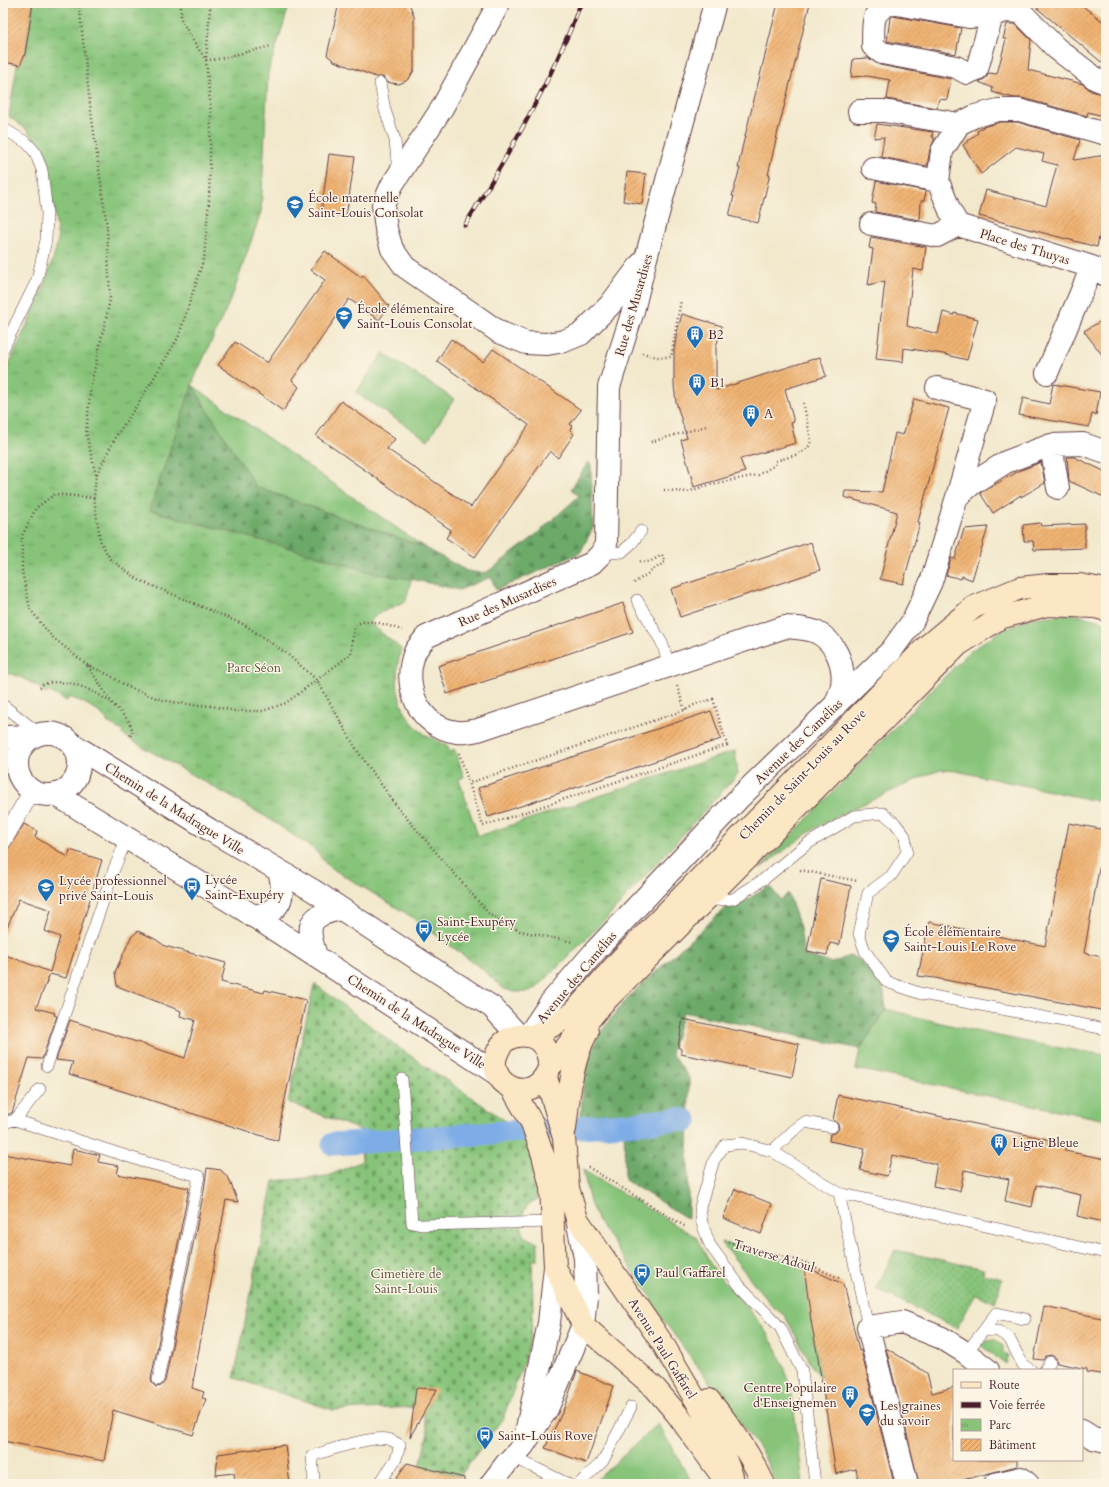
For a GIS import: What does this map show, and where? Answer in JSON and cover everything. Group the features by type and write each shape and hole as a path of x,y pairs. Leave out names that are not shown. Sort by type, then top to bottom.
{"main road":[{"name":"Chemin de Saint-Louis au Rove","path":"555,1267 551,1187 543,1155 532,1123 495,1064 496,1054 501,1045 509,1038 527,1036 573,1013 621,959 927,646 974,607 1020,588 1048,585 1080,585 1106,590"},
{"name":"Chemin de Saint-Louis au Rove","path":"505,1081 521,1090 531,1089 539,1084 601,1005 958,645 1000,618 1047,605 1095,607 1106,610"},
{"name":"Chemin de Saint-Louis au Rove","path":"564,1138 571,1080 579,1047 601,1005"},
{"name":"Chemin de Saint-Louis au Rove","path":"527,1036 541,1043 547,1050 550,1059 547,1073 564,1138 568,1188 577,1219"},
{"name":"Avenue Paul Gaffarel","path":"577,1219 663,1344 715,1433 736,1484"},
{"name":"Avenue Paul Gaffarel","path":"555,1267 583,1325 655,1388 678,1414 728,1484"},
{"path":"663,1344 721,1415 744,1447 764,1484"}],"street":[{"path":"499,3 442,108 398,175 383,204 386,229 392,249 406,267 499,332 526,343 547,344 564,341 581,334 610,304 646,258"},
{"name":"Rue des Musardises","path":"426,637 592,563 601,554 606,544 609,386 633,311 714,3"},
{"path":"992,16 977,69 967,73 956,66 882,53 873,46 874,16 882,7 891,3 969,17 992,16 1005,11 1021,12 1056,48 1096,79 1106,82"},
{"path":"871,224 937,236 958,225 950,211 938,181 942,150 959,124 975,116 998,110 1018,110 1106,134"},
{"path":"859,111 884,111 959,124"},
{"path":"873,168 938,181"},
{"name":"Place des Thuyas","path":"958,225 1099,271 1047,373"},
{"name":"Avenue des Camélias","path":"527,1036 551,1002 596,950 741,796 891,651 912,622 931,582 984,400 937,388"},
{"path":"957,497 973,483 1006,462 1051,445 1083,444 1106,452"},
{"path":"1051,445 1058,488"},
{"path":"426,637 415,652 411,669 411,684 414,697 421,711 432,722 458,732 478,730 785,627 806,629 816,632 834,646 842,672 842,685 835,706"},
{"path":"3,737 49,733 57,735 65,738 72,744 78,758 77,774 72,783 65,790 55,794 43,794 28,787 3,771"},
{"path":"28,787 19,774 17,765 18,756 22,747 28,740 38,735"},
{"name":"Chemin de la Madrague Ville","path":"72,744 341,909 492,1007 527,1036"},
{"path":"3,841 28,787"},
{"name":"Chemin de la Madrague Ville","path":"55,794 316,956 505,1081"},
{"path":"252,916 270,911 281,899 283,884 279,871"},
{"path":"316,956 310,938 311,928 315,918 324,912 341,909"},
{"name":"Chemin de Saint-Louis au Rove","path":"491,1484 518,1451 547,1409 583,1325 586,1296 585,1258 577,1219"},
{"name":"Chemin de Saint-Louis au Rove","path":"518,1451 549,1323 555,1267"},
{"path":"907,1484 868,1326 902,1322 942,1338 966,1353 987,1369"},
{"path":"1083,1432 1094,1438 1106,1441"},
{"path":"995,1484 1022,1478 1028,1484"}],"lane":[{"path":"380,83 385,110 395,140 398,175"},
{"path":"3,349 37,280 46,240 47,213 42,170 35,152 27,143 6,130"},
{"path":"601,554 622,552 632,543 641,531"},
{"path":"637,600 662,643 669,665"},
{"path":"3,705 38,735"},
{"path":"703,902 733,898 764,879 807,844 854,816 883,813 905,836 907,852 891,876 868,893 859,934 865,951 887,982 922,994 1106,1029"},
{"path":"47,1066 114,869 127,838"},
{"path":"402,1079 412,1223 421,1225 553,1222"},
{"path":"15,1120 40,1089"},
{"path":"3,1123 15,1120 146,1162 199,1176 158,1380"},
{"path":"772,1151 794,1130 805,1122 832,1127"},
{"path":"815,1484 802,1371 780,1327 739,1285 710,1244 702,1223 700,1207 705,1189 714,1160 725,1145 742,1142 772,1151 839,1193 1106,1253"},
{"path":"839,1193 858,1289 868,1326"},
{"path":"966,1353 996,1314 1025,1319"},
{"path":"984,1330 998,1331 1009,1338 1023,1365 1030,1369"},
{"path":"580,1484 603,1461 631,1407"},
{"path":"312,1484 314,1480 312,1456 346,1445 380,1439 390,1440 400,1445 396,1459 379,1484"},
{"path":"518,1451 568,1484"}],"path":[{"path":"79,3 90,104 107,227 110,300 90,385 86,433 96,475 94,498 100,540 110,559 139,580 245,625 287,654 317,680 358,752 398,808 490,915 520,931 567,940 596,950"},
{"path":"181,3 181,19 206,60"},
{"path":"96,475 115,438 141,399 178,338 204,258 209,200 211,114 206,60 210,9 212,3"},
{"path":"206,60 219,59 271,46"},
{"path":"622,347 657,357 671,357 681,300"},
{"path":"664,490 687,492 712,484 758,475 775,465 776,461 806,450 810,446 811,440 803,401"},
{"path":"651,442 706,426"},
{"path":"94,498 55,494 36,508 22,536 22,571 30,609 51,636 87,665 109,675 126,686 162,700 235,710 263,711 286,702 351,654 354,630 361,622 368,620 426,637"},
{"path":"637,600 632,585 665,562 662,555 648,563"},
{"path":"87,665 112,703 128,720 133,731 129,738"},
{"path":"40,688 43,684 54,681 81,686 92,690 112,703"},
{"path":"451,730 469,783 484,826 727,745 712,699 698,703 685,710 469,783"},
{"path":"716,711 721,710"},
{"path":"821,874 840,878"},
{"path":"586,1166 688,1229"},
{"name":"Traverse Adoul","path":"724,1240 804,1262 843,1279 858,1289"}],"green space":[{"name":"Parc Séon","path":"33,3 290,3 268,73 261,212 233,294 195,377 149,510 311,554 376,574 411,579 406,601 380,613 372,619 371,624 401,649 397,680 403,708 410,719 419,730 447,745 450,752 455,750 464,777 459,779 478,836 735,751 738,774 606,919 537,988 526,992 516,992 504,989 482,969 412,917 328,866 315,850 268,818 134,742 122,734 124,732 107,722 107,720 99,712 90,706 69,697 67,701 48,691 47,694 21,677 3,673 3,378 43,289 58,239 54,208 43,158 36,141 27,130 9,116 17,65 20,65 25,54"},
{"path":"383,353 454,399 428,440 356,393"},
{"path":"192,385 424,547 256,487"},
{"path":"192,385 256,487 424,547 467,571 481,573 487,572 493,568 531,539 579,496 571,489 588,462 591,465 593,528 580,553 496,590 491,577 459,590 411,579 376,574 311,554 149,510"},
{"path":"1073,614 1106,622 1106,803 956,771 941,770 926,775 840,815 812,830 759,869 969,652 995,634 1031,618"},
{"path":"769,886 781,900 788,893 800,927 804,955 832,963 849,956 859,959 883,986 886,1009 860,1049 683,1012 671,1053 689,1078 688,1219 625,1180 624,1121 580,1123 584,1078 598,1035 627,998 725,908 735,907"},
{"name":"Cimetière de Saint-Louis","path":"315,984 402,1050 516,1128 527,1137 537,1162 537,1200 528,1205 525,1209 521,1224 525,1236 530,1240 538,1242 538,1260 532,1260 533,1309 531,1337 524,1362 503,1418 460,1476 420,1467 428,1432 421,1407 333,1410 234,1378 273,1181 328,1176 362,1161 360,1130 288,1102"},
{"path":"886,1009 995,1035 1106,1055 1106,1120 856,1069 860,1049"},
{"path":"583,1170 696,1237 714,1270 761,1324 777,1350 785,1369 792,1395 803,1484 776,1484 763,1454 649,1301 652,1298 598,1221 590,1203"},
{"path":"721,1242 774,1256 804,1266 822,1379 811,1364 785,1316 772,1306"},
{"path":"895,1250 984,1269 983,1274 1002,1279 995,1303 976,1294 957,1328 876,1289"},
{"path":"994,1339 1003,1346 1003,1352 1008,1356 1006,1364 980,1345 987,1340"},
{"path":"658,1424 693,1484 593,1483"}],"building":[{"path":"3,3 33,3 25,54 20,65 3,62"},
{"path":"339,3 409,3 414,16 414,70 406,81 399,84 387,82 383,77 376,77 334,61 327,55"},
{"path":"778,3 810,3 778,131 768,175 770,174 758,223 729,216 734,196 732,196 740,168 738,168 742,148"},
{"path":"1031,3 1079,3 1106,24 1106,66"},
{"path":"893,16 961,28 956,54 887,41 890,18"},
{"path":"1007,24 1015,24 1031,40 1028,70 1083,84 1091,91 1106,95 1106,106 1103,116 1088,112 1087,116 1022,98 1014,98 992,92 993,88 979,82 986,78 989,73 997,74 1006,39 1003,39"},
{"path":"868,58 880,65 951,79 947,100 939,99 937,108 887,99 890,80 867,76 851,77 853,59"},
{"path":"1000,122 1017,122 1080,140 1074,160 1106,155 1106,228 1101,227 1097,247 979,216 986,190 1046,206 1057,165 1042,161 1044,154 1016,147 981,174 963,145 983,127"},
{"path":"877,124 933,132 932,137 934,137 934,141 930,149 927,166 881,157 884,137 874,138"},
{"path":"329,154 355,157 346,217 321,213"},
{"path":"627,172 646,174 642,204 623,201"},
{"path":"876,181 926,191 924,201 921,201 920,220 875,212 876,204 872,203"},
{"path":"871,237 926,247 923,271 913,269 907,326 938,334 943,312 978,319 967,360 943,354 904,348 903,362 876,359 885,281 868,285 873,249 869,248"},
{"path":"325,251 361,277 363,275 389,306 379,320 349,299 292,380 299,387 283,411 218,365 235,342 267,363 325,280 311,270"},
{"path":"682,314 722,326 716,347 716,390 820,357 826,376 785,389 794,422 791,423 796,443 740,459 745,472 694,487 681,440 687,438 676,402 674,385 674,350"},
{"path":"1106,318 1106,360 1084,331"},
{"path":"451,339 483,362 493,349 581,410 570,424 572,426 570,430 574,434 558,458 550,451 475,557 446,538 451,530 316,436 341,401 395,439 387,449 471,507 529,425 437,361"},
{"path":"1053,384 1100,392 1096,415 1092,414 1089,427 1019,415 1023,398 1049,404"},
{"path":"914,399 949,408 903,584 880,579 897,512 844,497 845,491 882,492 895,433 903,435"},
{"path":"1067,457 1074,457 1106,472 1106,498 1069,481"},
{"path":"1041,462 1045,483 1021,497 1021,495 993,513 980,493 1019,471"},
{"path":"1040,523 1041,526 1085,524 1085,548 1034,550 1033,541 1024,541 1023,525"},
{"path":"988,527 972,580 962,576 961,579 946,575 951,558 955,559 964,529"},
{"path":"811,542 820,570 680,617 671,589"},
{"path":"623,603 633,632 447,694 438,666"},
{"path":"711,711 721,739 488,817 478,788"},
{"path":"1069,823 1106,830 1084,953 1106,958 1106,1011 918,976 929,922 1045,946"},
{"name":"Lycée professionnel privé Saint-Louis","path":"24,824 37,831 35,837 68,857 70,850 102,860 66,978 50,974 36,1008 55,1013 54,1015 57,1016 42,1059 29,1058 12,1113 3,1116 3,954 50,972 60,937 45,931 51,910 19,899 3,937 3,863 8,849"},
{"path":"821,879 851,886 840,943 839,945 830,943 827,955 807,951"},
{"path":"138,931 155,939 165,946 226,963 221,982 264,993 265,990 306,1000 281,1118 278,1141 69,1074 73,1062 56,1060 70,1020 185,1058 195,1020 180,1016 181,1011 117,986 115,972 131,937"},
{"path":"683,1019 799,1044 792,1077 681,1054 681,1049 678,1047"},
{"name":"Ligne Bleue","path":"838,1095 1066,1143 1065,1151 1106,1159 1106,1211 1104,1222 1077,1216 1081,1195 1036,1185 1032,1207 1005,1201 1009,1179 964,1170 960,1191 933,1186 937,1164 892,1155 887,1176 860,1170 865,1148 829,1141 830,1134 835,1133 839,1129 838,1124 833,1120"},
{"path":"73,1149 100,1155 98,1162 119,1166 117,1174 189,1188 151,1379 152,1383 156,1387 161,1386 165,1381 204,1191 207,1168 221,1170 229,1179 238,1202 226,1200 192,1388 204,1392 202,1398 206,1399 193,1435 113,1410 104,1461 3,1441 3,1154 70,1166"},
{"path":"735,1189 772,1204 761,1234 723,1218"},
{"path":"804,1266 843,1284 894,1484 859,1484 856,1469 836,1474 811,1321"},
{"path":"1044,1306 1106,1319 1106,1375 1087,1372 1087,1369 1057,1363 1056,1358 1051,1355 1046,1356 1043,1360 1034,1359"},
{"path":"886,1348 927,1373 932,1393 953,1387 953,1461 1017,1461 1017,1466 947,1484 919,1484"},
{"path":"577,1371 614,1386 586,1463 545,1448 563,1411"},
{"path":"416,1388 437,1389 410,1437"},
{"path":"285,1445 290,1484 235,1484 234,1473 216,1475 218,1454"},
{"path":"407,1463 464,1478 464,1484 392,1484"}],"waterway":[{"path":"333,1144 678,1119 686,1121"}],"railway":[{"path":"465,225 513,144 543,89 581,3"}],"place":[{"name":"École maternelle Saint-Louis Consolat","path":"295,219"},
{"name":"École élémentaire Saint-Louis Consolat","path":"344,330"},
{"name":"B2","path":"695,349"},
{"name":"B1","path":"697,397"},
{"name":"A","path":"751,428"},
{"name":"Lycée Saint-Exupéry","path":"192,901"},
{"name":"Lycée professionnel privé Saint-Louis","path":"46,902"},
{"name":"Saint-Exupéry Lycée","path":"424,943"},
{"name":"École élémentaire Saint-Louis Le Rove","path":"891,953"},
{"name":"Ligne Bleue","path":"999,1157"},
{"name":"Paul Gaffarel","path":"642,1287"},
{"name":"Centre Populaire d'Enseignemen","path":"850,1409"},
{"name":"Les graines du savoir","path":"867,1427"},
{"name":"Saint-Louis Rove","path":"485,1450"}]}
